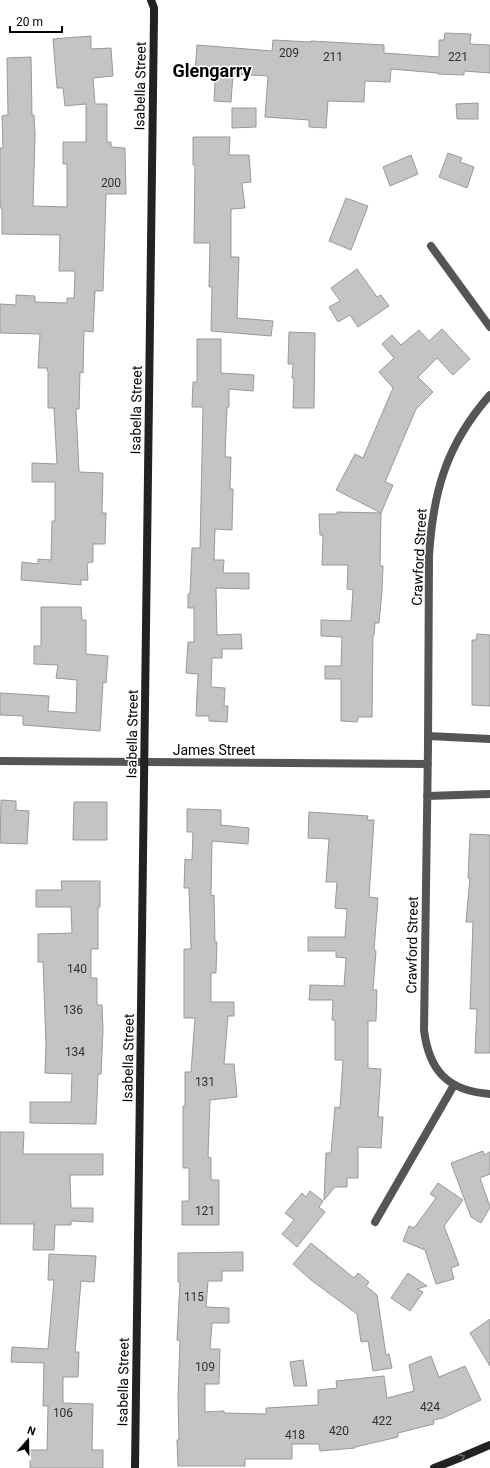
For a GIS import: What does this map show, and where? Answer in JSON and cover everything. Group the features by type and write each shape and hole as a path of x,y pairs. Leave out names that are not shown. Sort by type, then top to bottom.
{"street":[{"name":"Isabella Street","path":"135,1468 154,16 154,8 151,0"},
{"path":"430,246 490,327"},
{"name":"Crawford Street","path":"490,395 468,423 456,443 438,487 433,510 429,556 424,1030 426,1047 431,1062 443,1077 454,1085 466,1090 490,1094"},
{"path":"428,736 490,739"},
{"name":"James Street","path":"0,761 428,764"},
{"path":"427,796 490,794"},
{"path":"375,1222 454,1085"},
{"path":"434,1468 457,1460 490,1445"}],"building":[{"path":"445,33 471,34 470,44 490,45 490,73 464,71 464,75 438,74 391,69 390,82 365,81 364,102 328,101 326,128 309,127 309,120 265,117 268,76 233,74 231,102 214,101 215,81 211,81 211,73 195,72 197,45 272,51 273,40 311,41 384,45 384,53 439,57 439,40 444,40"},
{"path":"91,36 91,49 111,48 113,76 93,78 95,104 107,104 107,142 111,142 111,147 125,148 126,194 106,194 103,291 95,291 93,332 84,331 83,373 80,372 79,409 76,409 79,472 103,473 102,513 106,513 105,544 93,544 93,562 87,563 88,580 81,580 81,585 21,580 22,562 38,564 38,559 51,560 52,521 55,521 55,482 32,482 32,463 57,464 54,408 48,408 47,368 38,368 40,334 0,333 0,304 16,305 16,295 35,296 35,302 67,303 67,298 74,298 75,271 59,271 60,235 2,234 2,208 0,208 0,148 3,148 2,116 8,115 7,58 31,57 32,115 34,115 35,135 33,206 67,207 67,164 63,164 63,142 86,142 86,104 65,106 63,88 57,88 53,39"},
{"path":"478,103 478,119 457,119 456,104"},
{"path":"232,108 256,108 256,127 232,128"},
{"path":"193,137 230,137 229,155 249,155 251,182 242,183 245,208 231,209 231,257 239,257 237,318 273,321 271,336 211,331 212,287 209,287 210,243 194,243 195,165 193,165"},
{"path":"448,153 462,158 460,162 474,167 467,188 439,177"},
{"path":"411,155 418,174 390,186 383,167"},
{"path":"346,198 368,206 351,250 329,241"},
{"path":"357,269 377,297 381,295 389,306 358,327 350,315 338,322 329,307 340,301 331,288"},
{"path":"442,329 470,359 453,375 437,358 418,377 433,392 416,409 385,482 393,485 381,513 336,490 355,454 363,458 393,388 379,372 394,358 382,344 392,335 401,345 419,330 429,341"},
{"path":"289,332 315,333 314,408 293,408 293,364 288,364"},
{"path":"197,339 221,339 221,373 254,375 253,391 229,389 225,457 231,457 230,489 233,489 232,530 215,529 214,560 224,560 223,573 249,573 249,589 216,588 217,635 241,634 242,649 222,649 222,658 212,658 211,687 225,688 224,706 228,706 227,722 209,721 209,716 196,716 198,674 186,673 188,642 194,642 194,608 188,608 192,548 200,548 203,407 192,407 193,382 197,382"},
{"path":"337,512 381,513 380,566 383,566 382,591 379,623 375,623 373,635 372,717 358,717 357,722 341,721 341,679 325,679 325,666 341,666 342,637 321,636 321,620 351,621 353,590 347,589 348,565 322,565 323,535 320,535 319,514 337,514"},
{"path":"41,607 81,607 82,620 86,620 86,654 108,656 106,683 103,682 100,731 23,725 23,716 0,715 0,693 49,696 48,711 76,713 77,680 56,678 58,665 34,664 34,646 41,646"},
{"path":"477,634 490,635 490,706 472,705 472,640 476,640"},
{"path":"1,800 16,801 16,810 29,811 27,844 0,843"},
{"path":"74,802 107,802 107,840 73,840"},
{"path":"187,809 221,810 221,825 249,828 248,844 212,841 211,896 214,895 215,942 217,942 216,973 211,973 211,1002 234,1002 234,1016 228,1016 224,1064 234,1064 237,1097 210,1100 208,1157 211,1158 211,1180 219,1180 219,1225 182,1225 182,1201 189,1201 189,1168 183,1168 183,1106 185,1106 185,1072 191,1072 195,1018 184,1018 184,949 191,949 189,888 184,888 185,859 192,860 193,832 187,832"},
{"path":"309,812 368,816 367,820 374,820 369,897 378,898 373,990 377,990 376,1021 368,1021 368,1068 381,1069 378,1117 383,1117 381,1148 358,1147 358,1178 347,1178 347,1187 335,1187 324,1200 326,1153 331,1153 335,1107 340,1108 343,1060 335,1060 335,1020 332,1020 333,1000 309,1000 310,985 344,986 346,958 336,957 336,951 308,951 308,937 345,937 347,909 335,908 337,882 326,882 329,839 308,838"},
{"path":"470,834 490,835 490,1053 475,1053 477,1009 470,1009 473,922 466,922 470,878 468,878"},
{"path":"61,881 100,881 100,907 98,907 98,949 91,949 91,978 97,978 97,1005 102,1005 103,1030 101,1074 98,1074 96,1124 30,1123 30,1102 71,1102 72,1074 45,1073 46,1044 43,962 38,962 38,934 72,933 71,907 36,907 36,890 62,890"},
{"path":"0,1132 24,1132 23,1154 103,1154 103,1175 70,1175 71,1208 93,1208 93,1222 71,1221 71,1225 55,1225 54,1250 33,1250 34,1224 0,1224"},
{"path":"483,1151 484,1155 490,1152 490,1174 480,1178 490,1207 481,1223 471,1217 451,1163"},
{"path":"438,1183 463,1200 444,1226 459,1265 451,1268 454,1279 436,1284 425,1250 403,1241 409,1226 414,1228 436,1198 430,1194"},
{"path":"310,1191 323,1201 319,1207 325,1212 297,1247 282,1234 294,1220 285,1213 302,1193 306,1197"},
{"path":"311,1243 354,1278 358,1273 369,1282 366,1286 377,1295 386,1355 389,1354 392,1368 373,1371 368,1341 361,1342 357,1314 311,1280 293,1264"},
{"path":"243,1252 243,1271 222,1271 222,1281 208,1281 206,1307 229,1308 229,1323 212,1323 210,1349 220,1349 219,1384 205,1384 205,1412 224,1411 224,1413 266,1414 266,1408 318,1405 318,1390 337,1388 336,1381 384,1376 387,1398 414,1391 409,1365 431,1356 439,1377 465,1366 481,1400 443,1418 433,1420 434,1424 398,1433 398,1437 355,1448 320,1451 319,1444 292,1444 292,1459 245,1459 245,1466 178,1466 177,1440 179,1440 178,1397 180,1340 177,1340 180,1282 178,1282 178,1253"},
{"path":"49,1254 96,1256 94,1282 81,1281 75,1352 79,1352 78,1377 63,1377 63,1403 93,1404 92,1450 103,1450 103,1468 30,1468 30,1450 47,1450 48,1406 43,1406 44,1363 11,1362 12,1347 48,1349 54,1280 48,1280"},
{"path":"408,1273 427,1286 417,1289 423,1292 410,1311 391,1298"},
{"path":"490,1319 490,1366 470,1333"},
{"path":"303,1360 307,1386 294,1386 290,1362"}],"district":[{"name":"Glengarry","path":"212,70"}]}
